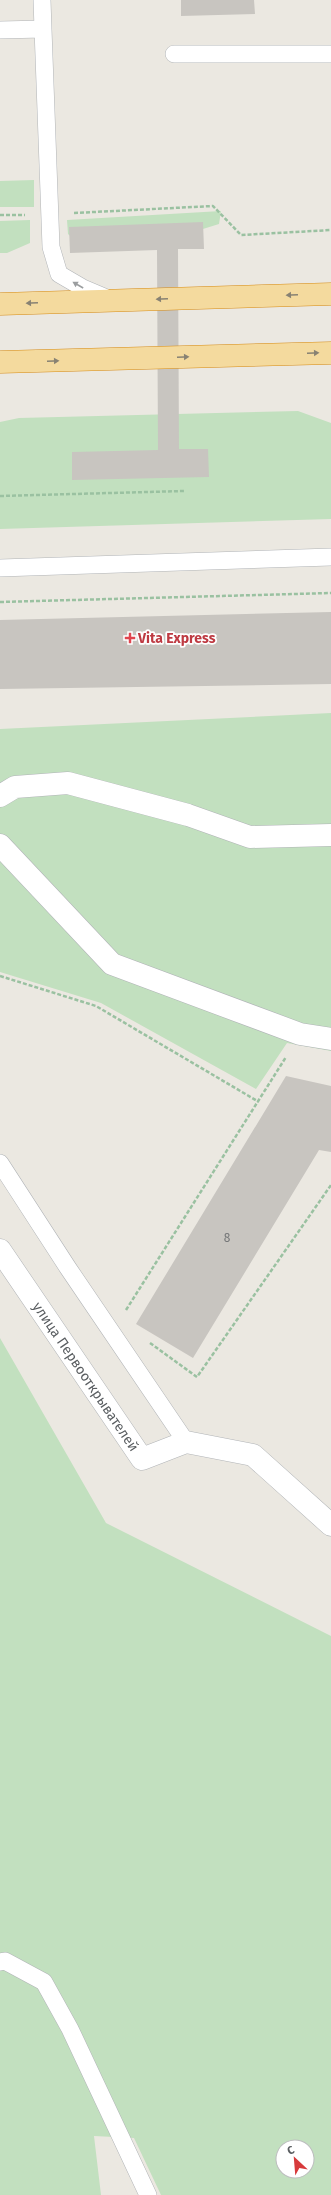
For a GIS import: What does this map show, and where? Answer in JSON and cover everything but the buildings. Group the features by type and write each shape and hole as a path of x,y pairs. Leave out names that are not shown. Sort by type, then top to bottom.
{"highway":[{"path":"0,304 331,294"},
{"path":"11,362 331,353"}],"street":[{"path":"0,373 11,362"},
{"path":"0,796 15,787 68,783 188,815 250,837 331,836"},
{"path":"0,845 112,964 300,1034 331,1039"},
{"name":"улица Первооткрывателей","path":"0,1250 142,1459 186,1442"},
{"path":"186,1442 252,1455 331,1525"}],"lane":[{"path":"42,0 51,248 58,274 82,288 113,301"},
{"path":"0,30 43,29"},
{"path":"174,54 331,54"},
{"path":"0,568 331,557"},
{"path":"0,1163 68,1268 186,1442"},
{"path":"0,1962 5,1961 44,1982 70,2029 148,2195"}],"path":[{"path":"0,215 213,206 241,235 331,230"},
{"path":"0,496 184,490"},
{"path":"0,602 331,593"},
{"path":"0,976 96,1006 259,1102"},
{"path":"123,1314 259,1102 300,1034"},
{"path":"149,1342 197,1377 331,1185"}],"green space":[{"path":"34,180 34,207 0,207 0,181"},
{"path":"221,211 219,224 161,242 81,246 68,234 67,220"},
{"path":"30,220 30,243 7,253 0,253 0,221"},
{"path":"298,411 331,423 331,519 0,529 0,422 19,418"},
{"path":"331,713 331,1051 287,1043 256,1089 101,1003 0,972 0,729"},
{"path":"0,1338 106,1523 331,1636 331,2195 161,2195 134,2138 94,2136 101,2195 0,2195"}],"place":[{"name":"Vita Express","path":"130,638"}]}
